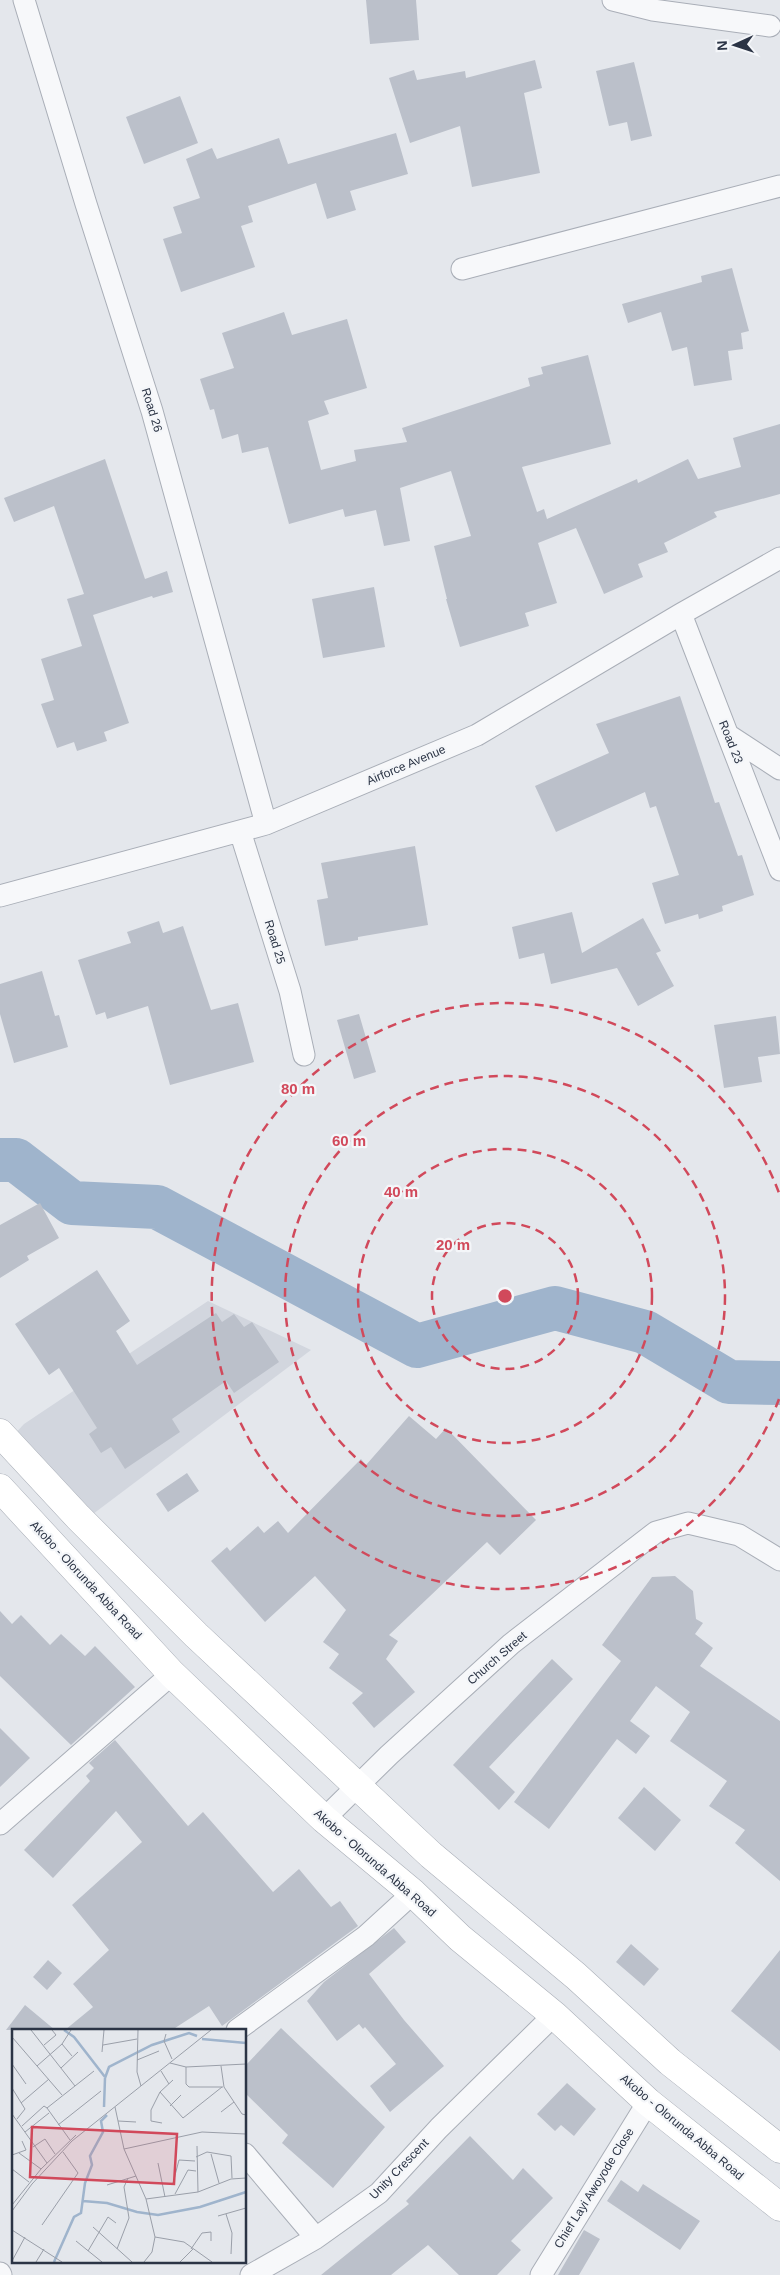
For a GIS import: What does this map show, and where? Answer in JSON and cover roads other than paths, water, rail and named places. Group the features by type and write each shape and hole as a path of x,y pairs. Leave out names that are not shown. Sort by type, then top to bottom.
{"main road":[{"path":"0,1433 78,1517 196,1635 358,1784 431,1855 576,1976 670,2062 780,2149"},
{"name":"Akobo - Olorunda Abba Road","path":"0,1488 172,1674 324,1819 413,1894 460,1938 554,2015 648,2102 780,2207"}],"street":[{"name":"Road 26","path":"24,0 152,411 266,824"},
{"path":"613,0 654,10 770,26"},
{"path":"462,269 780,186"},
{"name":"Airforce Avenue","path":"0,896 266,824 477,735 681,614 780,558"},
{"name":"Road 23","path":"681,614 780,870"},
{"path":"728,735 780,769"},
{"name":"Road 25","path":"240,831 290,991 304,1055"},
{"name":"Church Street","path":"324,1819 358,1784 511,1644 656,1532 688,1523 739,1535 780,1560"},
{"path":"0,1824 172,1674"},
{"path":"238,2029 366,1936 413,1894"},
{"name":"Unity Crescent","path":"251,2275 316,2238 379,2194 439,2128 554,2015"},
{"name":"Chief Layi Awoyode Close","path":"541,2275 648,2102"},
{"path":"246,2155 316,2238"}],"waterway":[{"path":"0,1160 16,1160 72,1203 157,1207 417,1346 555,1308 645,1332 729,1382 780,1383"}]}
